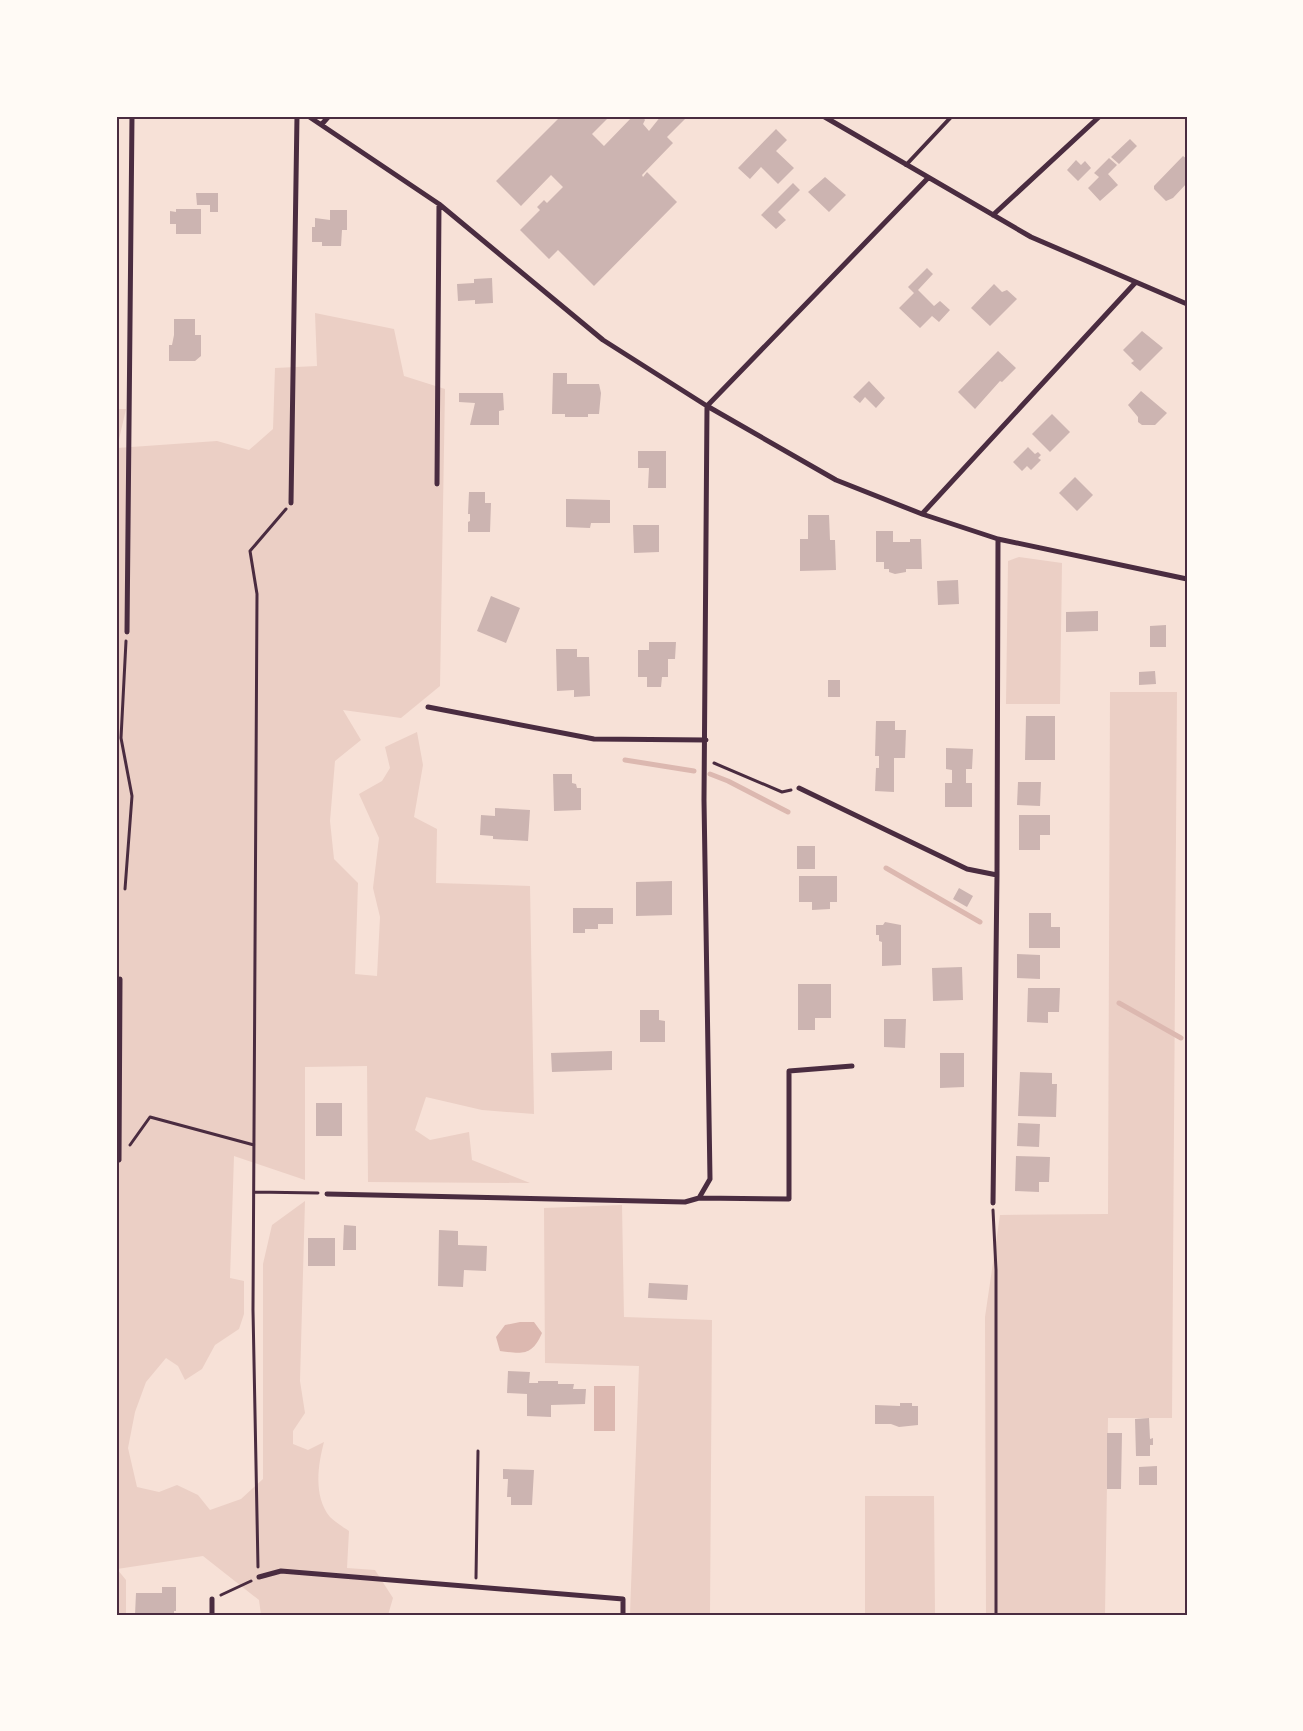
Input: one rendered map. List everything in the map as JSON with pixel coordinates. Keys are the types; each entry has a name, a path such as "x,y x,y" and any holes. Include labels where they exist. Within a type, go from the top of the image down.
{"street":[{"path":"127,632 132,116"},
{"path":"291,503 297,116"},
{"path":"308,116 439,204 603,340 708,406 836,480 922,514 998,539 1187,579"},
{"path":"322,124 330,116"},
{"path":"823,116 1031,237 1187,304"},
{"path":"993,215 1100,116"},
{"path":"699,1198 710,1179 704,800 706,760 708,406 928,178"},
{"path":"437,484 439,204"},
{"path":"922,514 1135,283"},
{"path":"993,1203 997,875 998,539"},
{"path":"428,707 594,739 706,740"},
{"path":"799,788 967,870 997,875"},
{"path":"118,1159 120,979"},
{"path":"327,1194 684,1202 699,1198 789,1199 788,1071 852,1066"},
{"path":"259,1577 281,1571 623,1600 623,1615"},
{"path":"212,1599 212,1615"}],"lane":[{"path":"906,165 952,116"}],"path":[{"path":"212,1599 259,1577 253,1320 257,594 250,551 291,503"},
{"path":"125,889 132,796 121,738 127,632"},
{"path":"706,760 782,792 799,788"},
{"path":"118,1159 150,1117 254,1144"},
{"path":"254,1192 327,1194"},
{"path":"993,1203 996,1270 996,1615"},
{"path":"476,1589 478,1451"}],"shaded area":[{"path":"315,313 394,329 404,376 445,389 440,686 401,718 343,710 361,740 335,761 330,821 334,859 358,883 355,974 377,976 380,917 373,888 379,838 359,794 382,781 390,768 385,747 417,732 423,765 414,817 437,829 436,883 530,886 534,1114 482,1110 426,1097 415,1130 430,1140 469,1132 472,1160 530,1183 368,1182 367,1066 305,1067 305,1180 234,1156 230,1278 244,1281 244,1314 239,1329 215,1345 202,1369 185,1380 178,1366 166,1358 146,1382 135,1412 128,1448 137,1487 159,1492 177,1485 198,1495 210,1510 241,1499 263,1479 263,1264 272,1225 305,1201 300,1381 305,1413 293,1431 293,1444 308,1450 324,1442 318,1480 321,1500 330,1517 349,1531 347,1568 375,1570 393,1598 388,1615 261,1615 259,1600 203,1556 117,1569 126,1580 126,1615 116,1615 116,409 126,409 117,448 217,441 249,450 273,429 275,368 317,366"},
{"path":"1019,557 1062,563 1060,704 1006,704 1008,561"},
{"path":"1110,692 1177,692 1172,1418 1108,1418 1105,1615 986,1615 985,1317 1000,1215 1108,1214"},
{"path":"622,1205 624,1317 712,1320 710,1615 630,1615 639,1366 545,1363 544,1208"},
{"path":"534,1322 542,1333 534,1346 530,1350 521,1353 500,1351 496,1337 505,1325"},
{"path":"594,1386 615,1386 615,1431 594,1431"},
{"path":"865,1496 934,1496 935,1615 865,1615"}],"building":[{"path":"561,116 610,116 592,134 604,146 633,116 642,116 645,120 643,124 649,131 661,116 688,116 667,137 673,143 642,175 643,177 647,172 677,202 594,286 558,250 549,259 520,230 540,210 537,207 544,200 547,203 563,187 551,175 521,206 496,181"},
{"path":"776,129 787,140 776,151 794,168 778,184 761,167 750,179 738,168"},
{"path":"1130,139 1137,146 1119,164 1111,157"},
{"path":"1183,156 1187,159 1187,183 1173,198 1166,201 1154,189 1154,186"},
{"path":"1109,158 1117,165 1108,174 1118,185 1100,201 1088,188 1099,177 1094,173"},
{"path":"1076,160 1081,165 1085,161 1091,168 1078,181 1067,170"},
{"path":"825,177 846,195 829,212 808,192"},
{"path":"793,183 800,190 778,212 786,220 776,229 761,215"},
{"path":"196,193 218,193 218,212 210,212 210,205 197,205"},
{"path":"176,209 201,209 201,234 176,234 176,224 170,224 170,211 176,212"},
{"path":"330,210 347,210 347,230 342,230 341,246 322,246 322,242 312,242 312,227 315,227 315,218 330,220"},
{"path":"927,268 933,274 918,290 934,306 940,301 950,310 939,322 932,316 920,328 899,308 914,293 908,287"},
{"path":"492,278 493,303 475,304 475,300 458,301 457,284 474,283 474,279"},
{"path":"994,284 1002,292 1007,290 1017,299 990,326 971,308"},
{"path":"174,319 195,319 195,335 201,335 201,356 195,361 169,361 169,345 172,345 174,335"},
{"path":"1142,331 1163,348 1140,371 1131,363 1134,361 1123,350"},
{"path":"998,351 1016,368 1002,382 1000,381 975,409 958,392"},
{"path":"553,373 567,373 567,384 599,384 601,393 599,414 588,414 588,417 565,417 565,414 552,414"},
{"path":"869,381 885,398 876,408 865,397 860,403 853,397"},
{"path":"1141,391 1167,413 1155,425 1142,425 1138,422 1138,417 1128,405"},
{"path":"459,393 503,393 504,410 499,411 499,425 470,425 475,403 459,402"},
{"path":"1052,414 1070,432 1050,452 1032,434"},
{"path":"1028,447 1035,454 1038,452 1041,455 1038,458 1041,460 1031,470 1027,466 1022,471 1013,462"},
{"path":"638,451 666,451 666,488 648,488 649,468 638,468"},
{"path":"1075,477 1093,495 1077,511 1059,493"},
{"path":"469,492 485,492 485,503 491,503 490,532 468,532 468,522 470,521 470,514 468,514"},
{"path":"566,499 610,500 610,523 591,523 590,528 566,527"},
{"path":"808,515 829,515 830,540 835,540 836,570 800,571 800,539 808,539"},
{"path":"633,525 659,525 659,552 634,553"},
{"path":"876,531 893,531 893,542 910,542 910,539 921,539 922,569 906,569 906,572 895,574 889,572 889,569 884,569 884,562 876,562"},
{"path":"958,580 959,604 938,605 937,581"},
{"path":"491,596 520,608 506,643 477,631"},
{"path":"1098,611 1098,631 1066,632 1066,612"},
{"path":"1166,625 1166,647 1150,647 1150,626"},
{"path":"649,642 676,642 675,659 668,659 668,677 662,677 661,687 647,687 647,677 638,677 638,650 649,650"},
{"path":"556,649 577,649 577,657 589,657 590,696 574,697 574,690 557,691"},
{"path":"1155,671 1156,684 1139,685 1139,672"},
{"path":"828,680 840,680 840,697 828,697"},
{"path":"1026,716 1055,716 1055,760 1025,760"},
{"path":"876,721 895,721 895,730 906,730 905,758 894,758 894,792 875,791 876,768 879,768 879,756 875,756"},
{"path":"946,748 973,749 972,769 966,769 966,783 972,783 972,807 945,807 945,783 952,783 952,770 946,769"},
{"path":"553,774 572,774 572,783 576,784 577,788 581,788 581,810 554,811"},
{"path":"1018,782 1041,782 1040,806 1017,805"},
{"path":"495,808 530,810 528,841 493,839 493,836 480,835 481,815 495,816"},
{"path":"1019,815 1050,815 1050,835 1040,835 1040,850 1019,850"},
{"path":"797,846 815,846 815,869 797,869"},
{"path":"799,876 837,876 837,902 830,902 830,909 812,910 812,902 799,902"},
{"path":"672,881 672,915 636,916 636,882"},
{"path":"959,888 973,896 967,907 953,899"},
{"path":"573,908 613,908 613,924 598,924 598,929 585,929 585,933 573,933"},
{"path":"1029,913 1051,913 1051,927 1060,927 1060,948 1029,948"},
{"path":"885,922 901,925 901,965 882,966 882,942 879,941 879,935 876,935 876,925 883,925"},
{"path":"1017,954 1040,955 1040,979 1017,978"},
{"path":"962,967 963,1000 933,1001 932,968"},
{"path":"798,984 831,984 831,1018 815,1018 815,1030 798,1030"},
{"path":"1028,988 1060,988 1059,1012 1048,1012 1048,1023 1027,1022"},
{"path":"640,1010 659,1010 659,1020 665,1021 665,1042 640,1042"},
{"path":"884,1019 906,1019 905,1048 884,1047"},
{"path":"612,1051 612,1070 552,1072 551,1053"},
{"path":"940,1053 964,1053 964,1087 940,1088"},
{"path":"1020,1072 1052,1073 1052,1084 1057,1084 1056,1117 1018,1116"},
{"path":"316,1103 342,1103 342,1136 316,1136"},
{"path":"1018,1123 1040,1124 1039,1147 1017,1146"},
{"path":"1016,1156 1050,1157 1049,1182 1039,1182 1039,1192 1015,1191"},
{"path":"344,1225 356,1226 356,1250 343,1250"},
{"path":"439,1230 458,1231 458,1245 487,1246 486,1271 464,1270 463,1287 438,1286"},
{"path":"308,1238 335,1238 335,1266 308,1266"},
{"path":"649,1283 688,1285 687,1300 648,1298"},
{"path":"508,1371 530,1372 529,1383 558,1381 558,1384 574,1384 573,1389 586,1389 585,1404 551,1405 551,1417 527,1416 527,1394 507,1393"},
{"path":"900,1403 912,1403 912,1406 918,1406 918,1425 899,1427 891,1424 875,1424 875,1405 900,1406"},
{"path":"1149,1418 1150,1439 1153,1438 1153,1445 1150,1445 1150,1456 1136,1456 1135,1419"},
{"path":"1107,1433 1122,1433 1121,1489 1107,1489"},
{"path":"1157,1466 1157,1485 1139,1485 1139,1467"},
{"path":"503,1469 534,1470 532,1505 511,1505 511,1497 507,1497 508,1479 503,1479"},
{"path":"162,1587 176,1587 176,1611 174,1611 174,1615 135,1615 136,1593 162,1593"}],"waterway":[{"path":"625,760 694,771"},
{"path":"710,774 728,781 788,812"},
{"path":"886,868 980,922"},
{"path":"1119,1003 1181,1038"}]}
